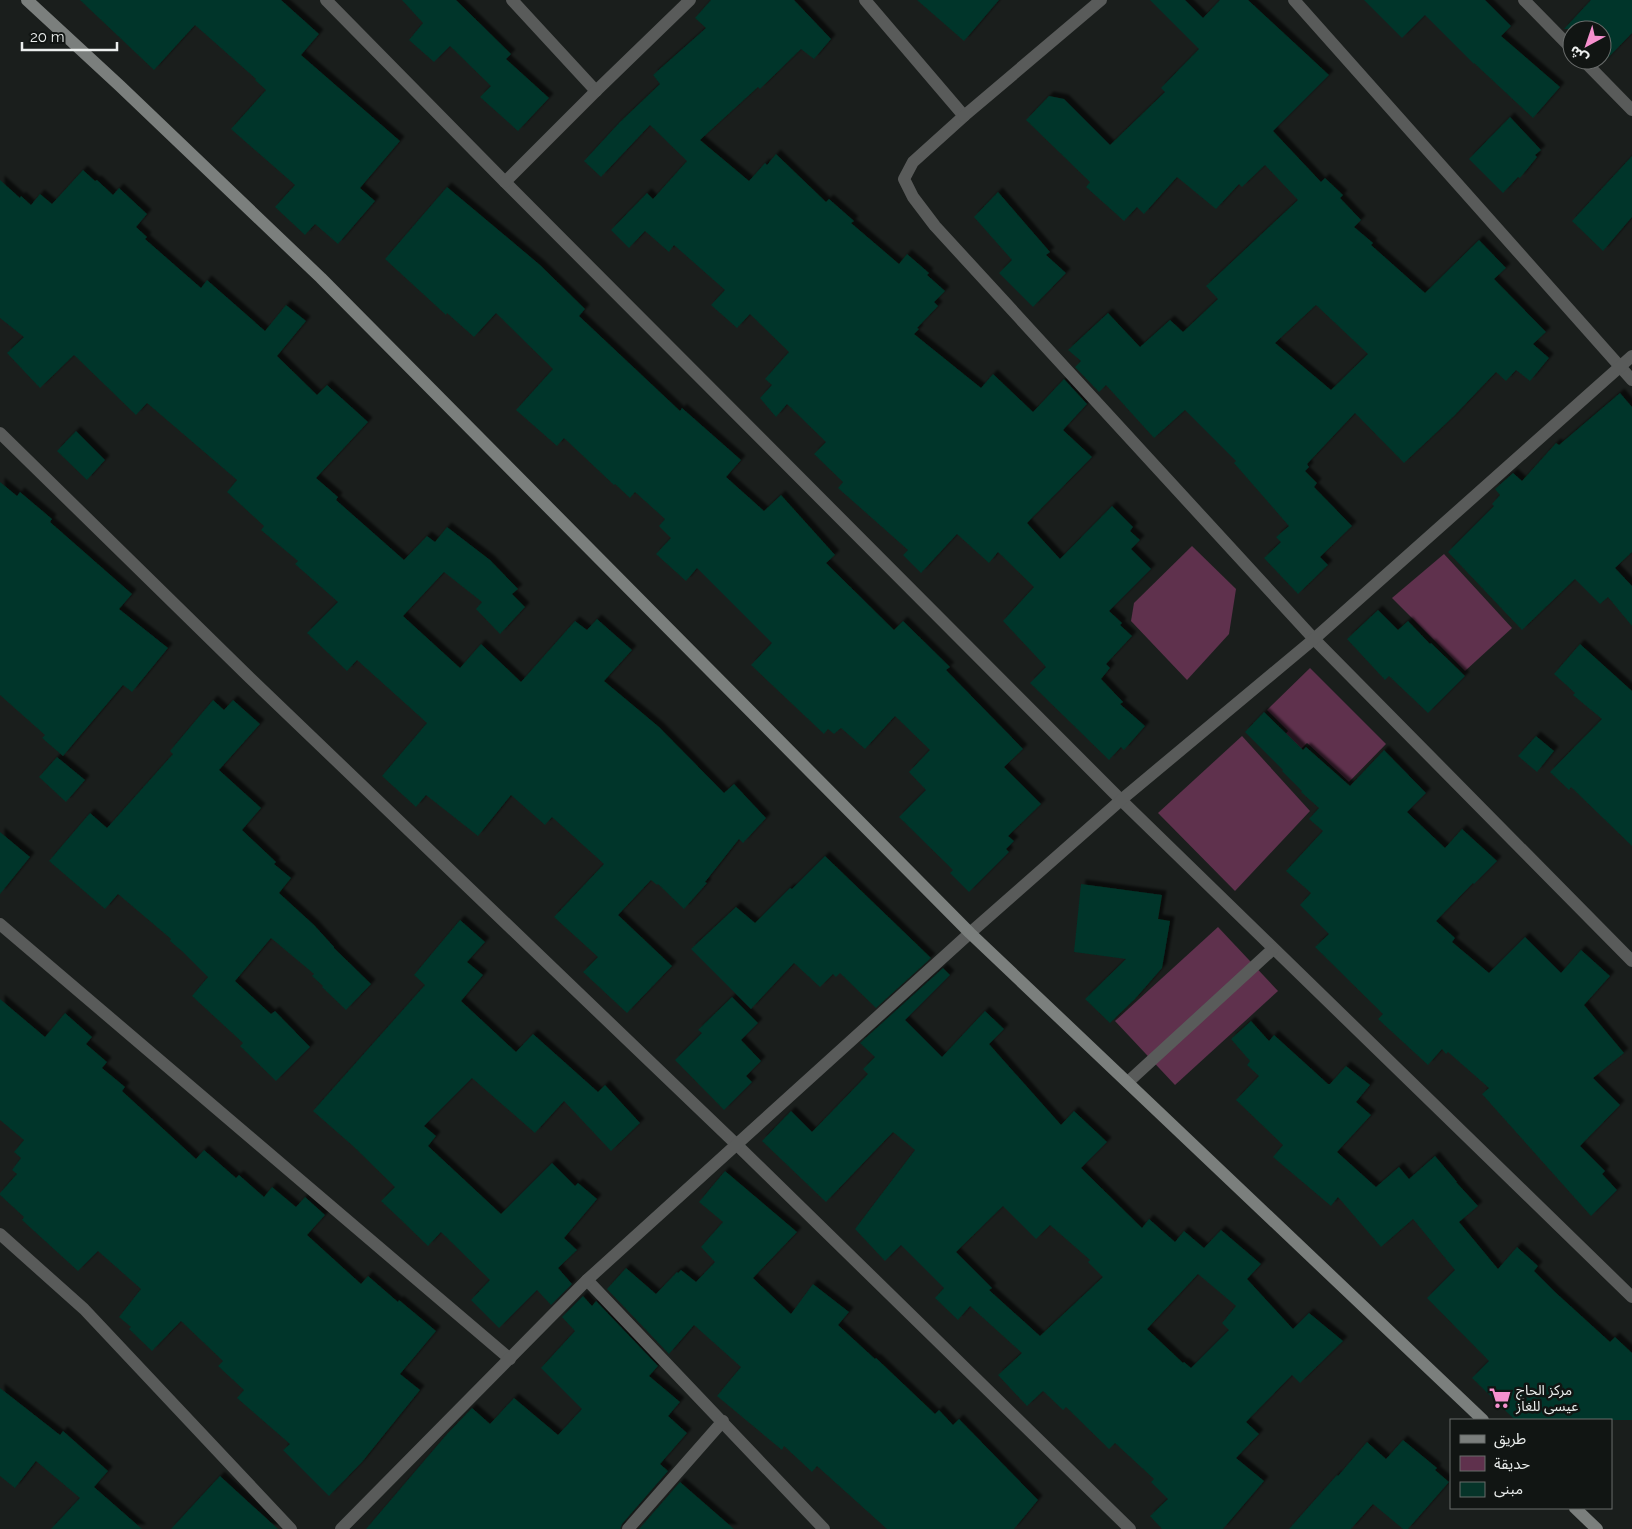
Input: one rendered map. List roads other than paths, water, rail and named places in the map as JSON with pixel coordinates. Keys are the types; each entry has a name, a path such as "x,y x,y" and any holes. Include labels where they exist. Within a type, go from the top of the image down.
{"street":[{"path":"26,0 120,86 321,278 970,933 1482,1419"},
{"path":"326,0 1121,800 1632,1298"},
{"path":"512,0 596,91"},
{"path":"506,182 690,0"},
{"path":"865,0 964,116"},
{"path":"1101,0 964,116 913,162 904,179 913,197 942,233 1314,639 1632,961"},
{"path":"1294,0 1632,380"},
{"path":"1524,0 1562,39"},
{"path":"1592,70 1632,110"},
{"path":"341,1529 587,1280 970,933 1121,800 1314,639 1632,356"},
{"path":"0,432 250,678 737,1145 1130,1529"},
{"path":"0,924 510,1359"},
{"path":"1128,1082 1273,949"},
{"path":"0,1234 84,1310 291,1529"},
{"path":"587,1280 824,1529"},
{"path":"628,1529 723,1421"},
{"path":"1576,1509 1597,1529"}],"place":[{"name":"مركز الحاج عيسى للغاز","path":"1500,1398"}]}
